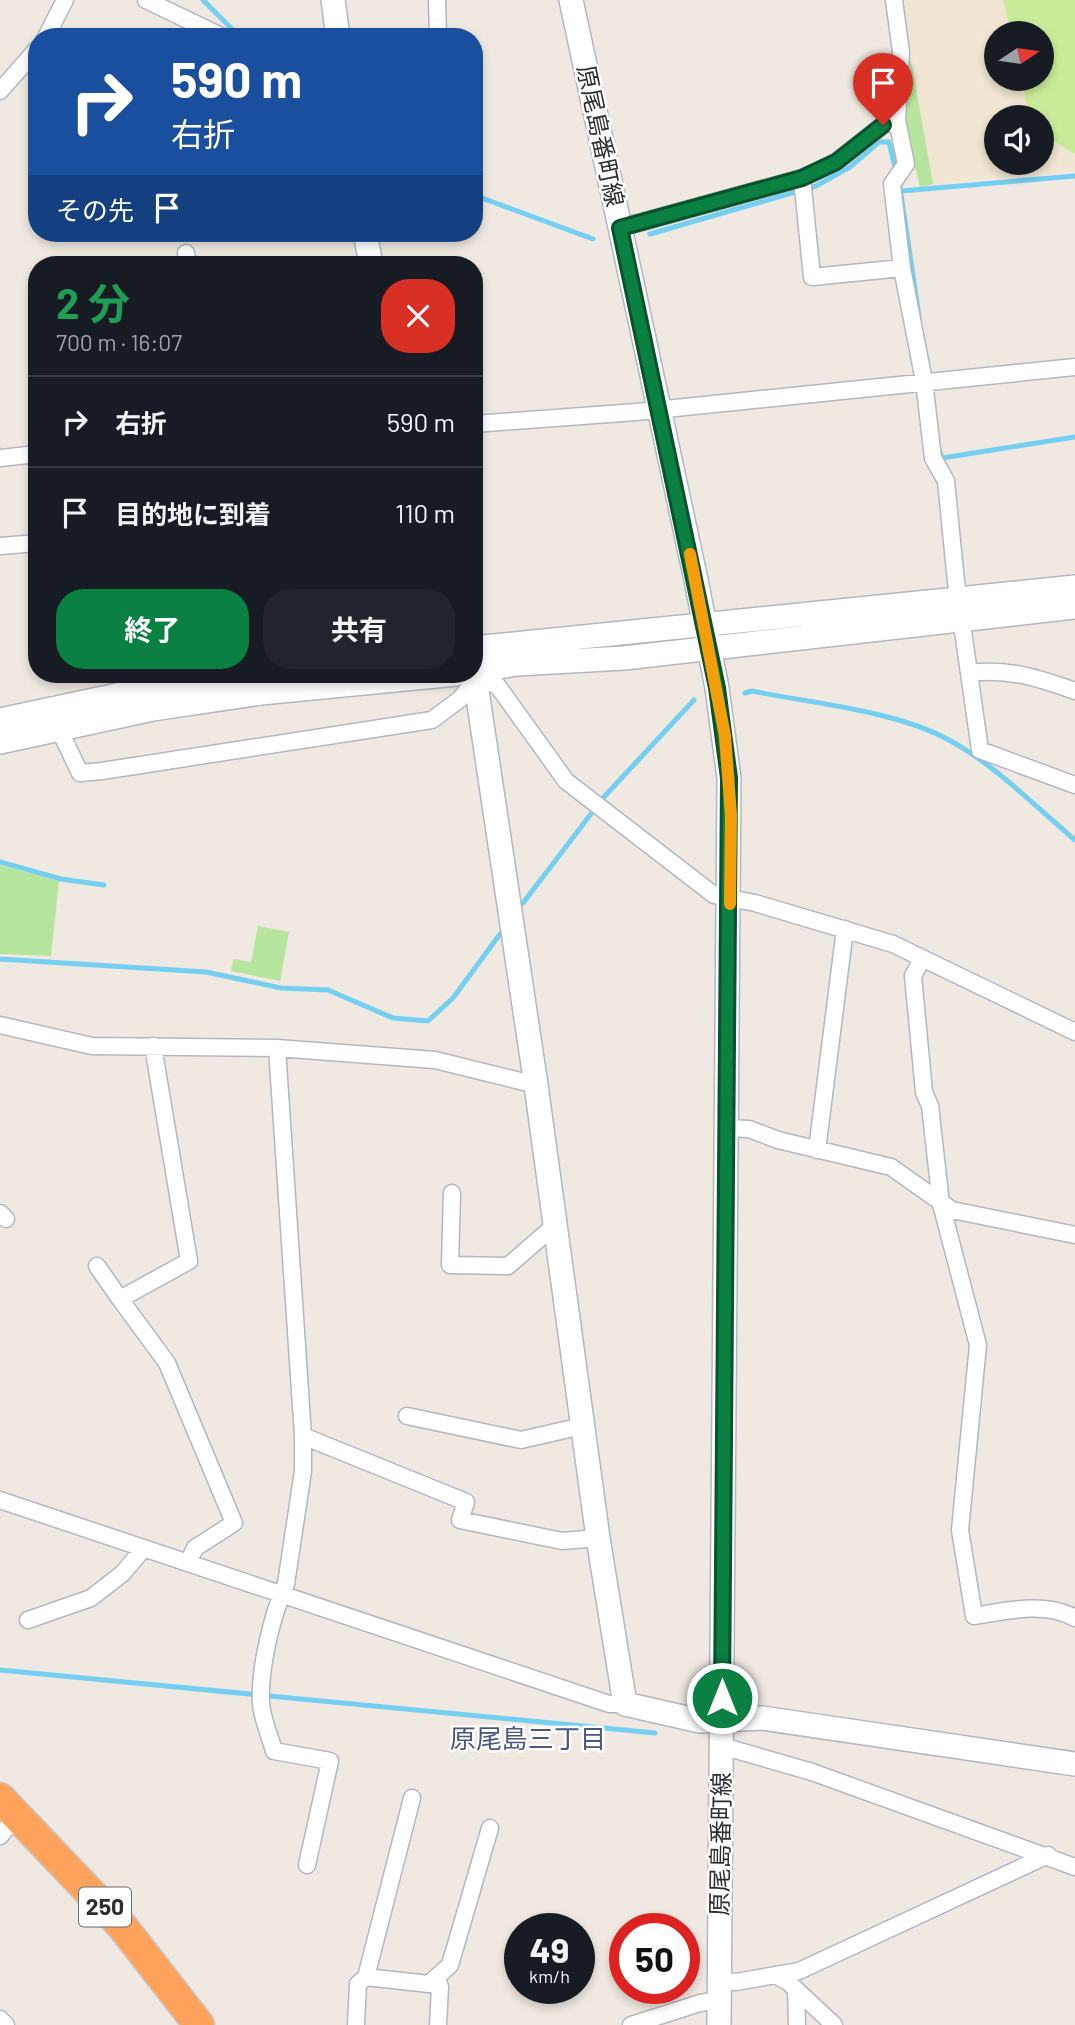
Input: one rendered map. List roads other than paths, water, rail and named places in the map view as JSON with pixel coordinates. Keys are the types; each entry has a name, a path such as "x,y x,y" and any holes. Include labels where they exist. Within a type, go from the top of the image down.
{"highway":[{"name":"250","path":"5,1819 110,1938 179,2025"},
{"name":"250","path":"5,1819 122,1926 200,2025"}],"street":[{"path":"51,28 65,0"},
{"path":"146,0 204,28"},
{"path":"333,0 337,28"},
{"path":"437,0 438,28"},
{"name":"原尾島番町線","path":"571,0 704,623 719,700 729,778 719,2025"},
{"path":"894,0 901,52 897,120 906,164 892,184 902,268 924,381 933,458 946,481 980,750 1075,785"},
{"path":"0,91 28,59"},
{"path":"620,228 803,186 883,125 897,120"},
{"path":"803,186 812,277 902,268"},
{"path":"483,423 1075,367"},
{"path":"0,457 28,455"},
{"path":"0,546 28,544"},
{"path":"483,672 517,664 624,658 708,647 960,608 1075,587"},
{"path":"483,647 704,623 960,608 1075,607"},
{"path":"969,673 1028,673 1075,691"},
{"path":"483,680 497,685 566,781 705,890 893,944 1075,1032"},
{"path":"0,720 186,683"},
{"path":"0,742 153,709 261,693 377,683"},
{"path":"59,729 80,773 102,771 432,719 460,699 466,683"},
{"path":"470,683 536,1085 598,1538 625,1704"},
{"path":"817,1150 845,929"},
{"path":"922,959 913,975 925,1092 930,1106 942,1204 978,1345 960,1530 974,1616 1034,1608 1052,1610 1075,1618"},
{"path":"0,1025 92,1046 277,1048 435,1060 536,1085"},
{"path":"120,1299 189,1261 153,1046"},
{"path":"277,1048 303,1436 303,1471 286,1584 266,1657 262,1696 274,1751 330,1761 307,1865"},
{"path":"726,1128 749,1129 817,1150 891,1167 951,1210 1075,1235"},
{"path":"452,1193 450,1265 508,1266 554,1226"},
{"path":"97,1266 167,1363 234,1523 195,1548 188,1563"},
{"path":"407,1416 521,1440 582,1426"},
{"path":"303,1436 466,1502 460,1520 562,1541 598,1538"},
{"path":"0,1500 609,1704 625,1704 700,1721 762,1718 1075,1764"},
{"path":"28,1620 91,1598 122,1573 144,1548"},
{"path":"722,1746 812,1772 1048,1855 1075,1867"},
{"path":"356,2025 358,1984 366,1978 412,1798"},
{"path":"366,1978 429,1984 450,1965 490,1828"},
{"path":"631,2025 700,2003 736,1982 799,1971 1048,1855"},
{"path":"775,1975 796,1990 834,2025"},
{"path":"437,1978 440,1987 438,2025"},
{"path":"796,1990 797,2025"},
{"path":"0,2018 6,2025"}],"waterway":[{"path":"203,0 231,28"},
{"path":"650,234 816,186 850,167 879,142 889,142 896,171"},
{"path":"901,191 1075,176"},
{"path":"899,181 919,316"},
{"path":"483,198 593,239"},
{"path":"939,449 942,458 1075,437"},
{"path":"745,693 752,691 853,709 928,730 982,761 1075,840"},
{"path":"603,798 694,700"},
{"path":"523,903 594,810"},
{"path":"0,862 61,879 104,885"},
{"path":"0,959 206,972 281,988 328,990 393,1018 428,1021 453,998 500,934"},
{"path":"0,1670 655,1733"}],"district":[{"name":"原尾島三丁目","path":"528,1739"}]}
